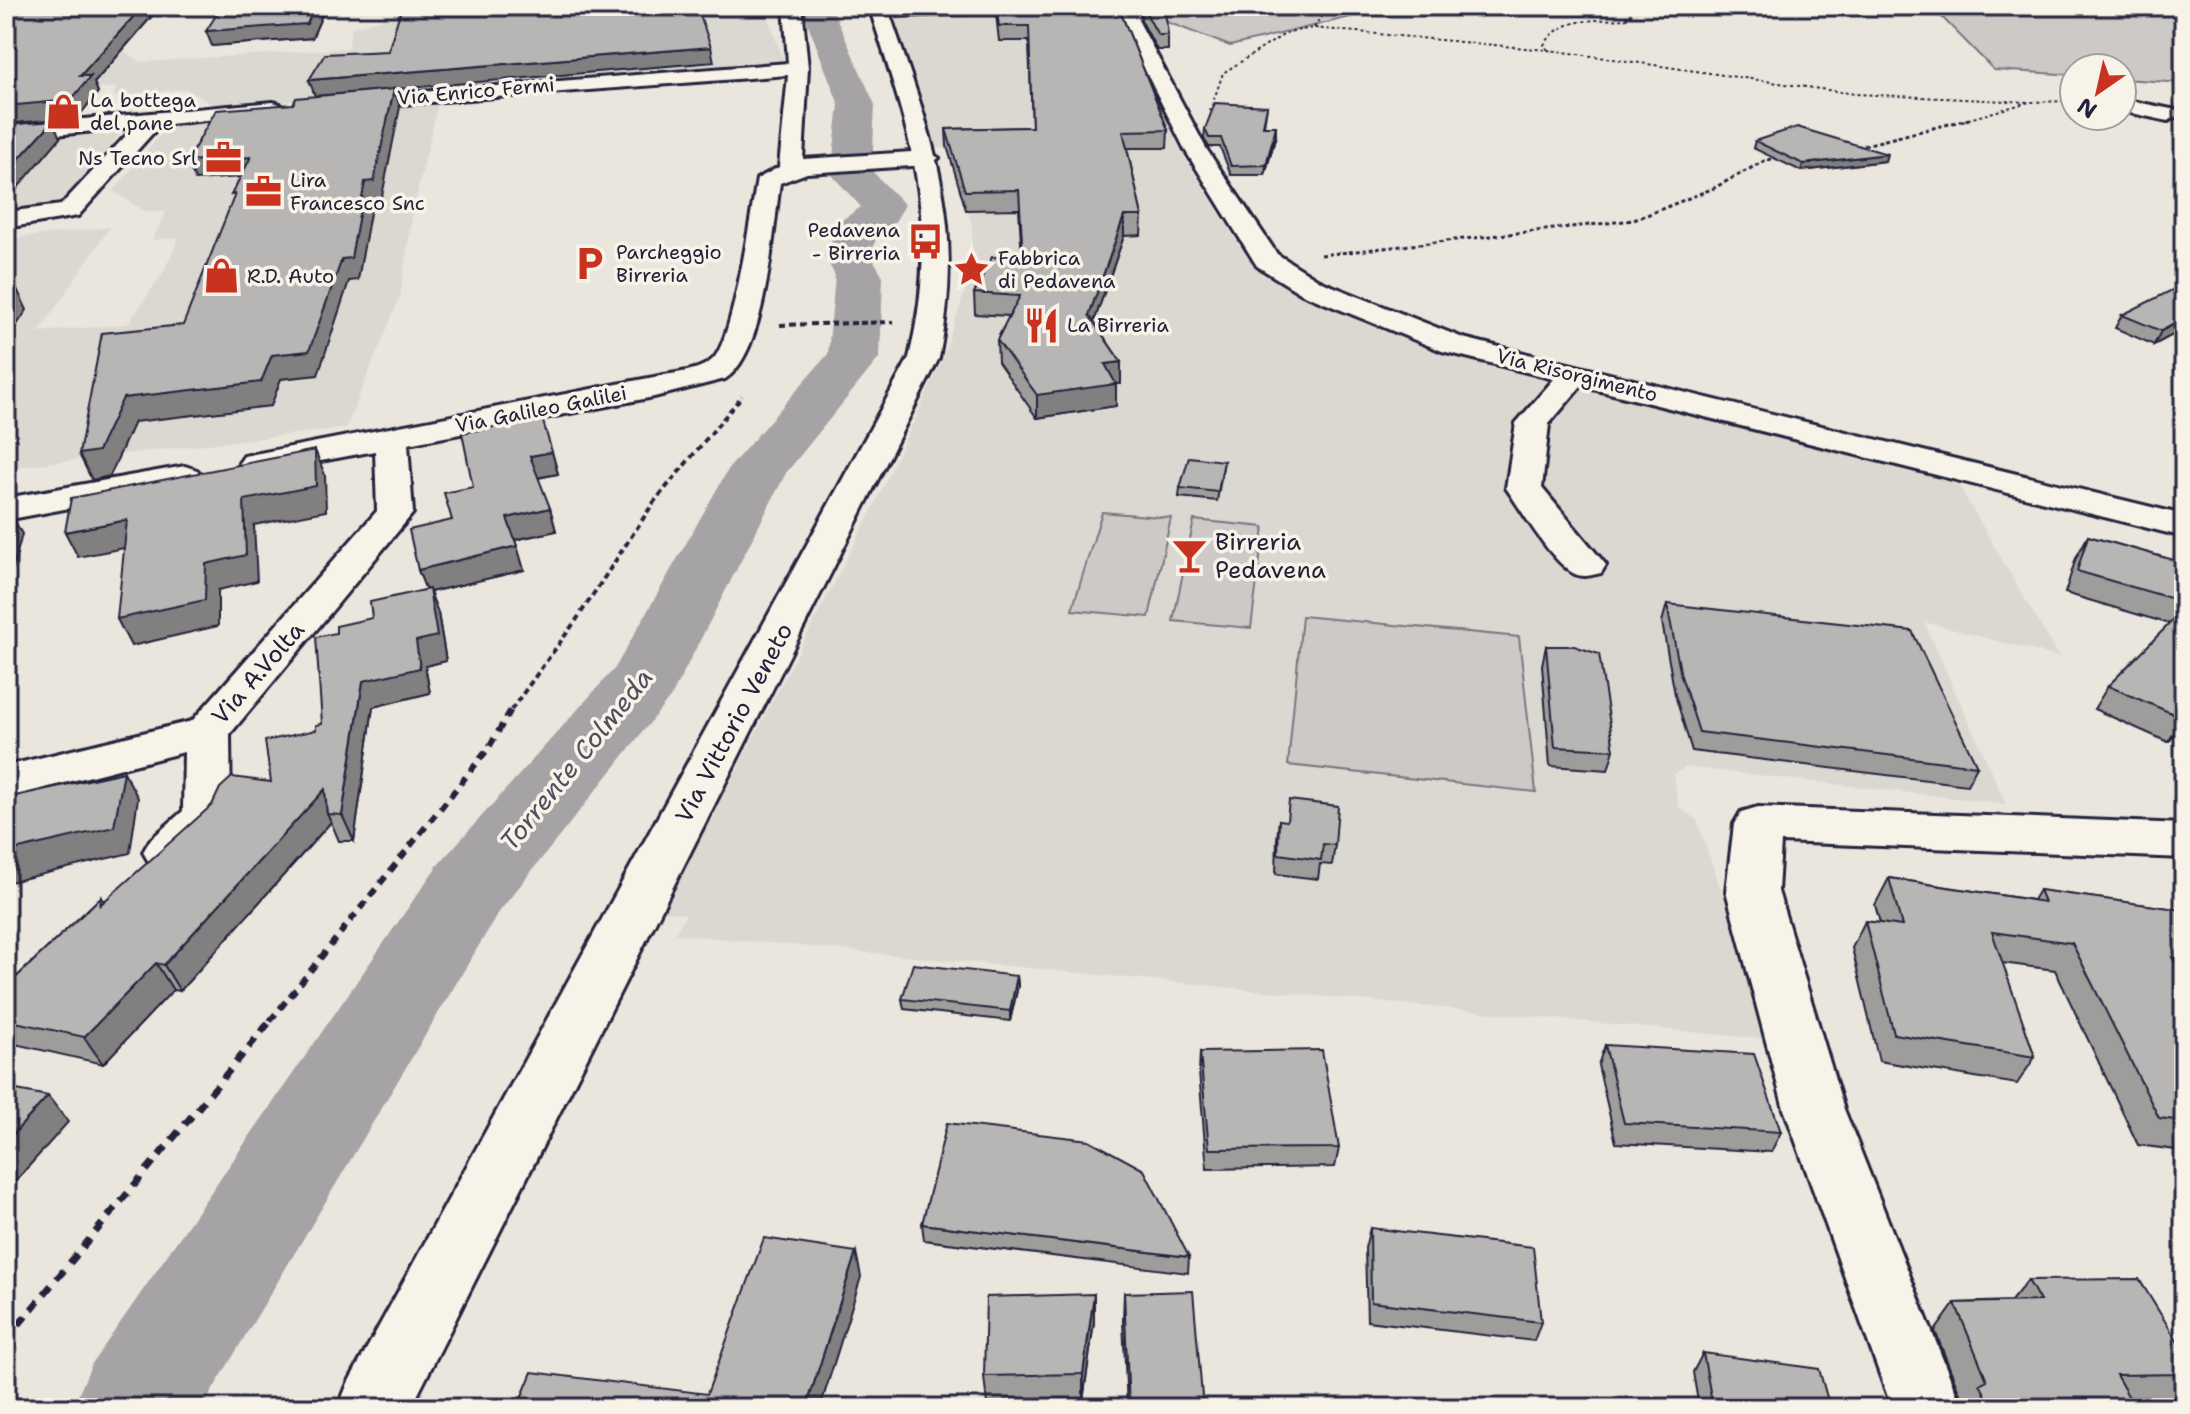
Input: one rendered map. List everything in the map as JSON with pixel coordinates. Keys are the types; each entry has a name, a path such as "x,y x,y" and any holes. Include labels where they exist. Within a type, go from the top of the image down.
{"street":[{"path":"793,6 802,167"},
{"name":"Via Vittorio Veneto","path":"373,1408 917,372 933,321 938,240 927,158 878,6"},
{"name":"Via Risorgimento","path":"1135,6 1129,20 1196,150 1267,260 1312,288 1440,340 2184,526"},
{"path":"2175,6 2184,12"},
{"name":"Via Enrico Fermi","path":"6,133 305,105 798,68"},
{"path":"2138,108 2179,115"},
{"path":"6,220 69,211 155,118"},
{"path":"724,366 735,350 743,325 764,187 773,176 802,167 927,158"},
{"name":"Via Galileo Galilei","path":"6,509 391,439 654,387 724,366"},
{"path":"1575,374 1533,423 1524,488 1558,535 1587,565"},
{"name":"Via A.Volta","path":"6,782 207,732 395,513 391,439"},
{"path":"136,879 207,817 207,732"},
{"path":"1927,1408 1810,1095 1752,891 1758,824 2184,841"}],"path":[{"path":"1314,28 1327,6"},
{"path":"1549,51 1544,45 1551,31 1568,22 1625,19 1631,15 1628,6"},
{"path":"1196,150 1223,73 1288,32 1314,28 1549,51 1855,94 2058,101"},
{"path":"1854,147 1883,143 2029,102"},
{"path":"1267,260 1634,220 1714,188 1766,160 1780,158"},
{"path":"743,325 933,321"},
{"path":"6,1340 247,1050 488,749 512,708 577,619 654,502 749,388 724,366"}],"shaded area":[{"path":"535,6 764,7 784,61 218,107 186,89 113,96 116,88 39,91 16,129 6,130 6,41 93,33 142,62 251,55 348,48 352,27 391,17"},
{"name":"Birreria Pedavena","path":"886,6 1132,6 1136,52 1181,151 1252,265 1261,271 1327,307 1386,332 1481,363 1955,479 2059,657 1924,622 2006,804 1685,767 1674,774 1678,806 1697,820 1773,1040 675,934 686,914 663,911 873,508 941,363 972,270 972,224 946,148 934,148"},
{"path":"1146,6 1373,6 1375,11 1230,46 1151,16"},
{"path":"1931,6 2163,6 2184,24 2184,83 2138,80 2138,52 2058,52 2058,74 1994,70"},
{"path":"439,100 412,216 400,297 346,428 6,468 6,239 110,227 39,332 128,324 164,271 179,238 152,240 166,212 146,212 113,191 166,128 183,121"},
{"path":"107,129 120,134 70,196 40,207 6,210 6,138"},
{"path":"1102,512 1171,518 1149,617 1072,610"},
{"path":"1194,520 1264,527 1251,628 1173,621"},
{"path":"1302,616 1519,637 1536,792 1288,765"}],"building":[{"path":"6,6 143,6 80,76 91,76 71,100 6,106"},
{"path":"222,6 315,6 307,24 206,31"},
{"path":"402,6 697,7 711,47 309,80 325,54 388,51"},
{"path":"996,6 1118,6 1168,130 1123,131 1142,216 1124,216 1089,315 1121,362 1105,364 1116,384 1037,395 997,340 1020,296 974,293 992,257 1023,258 1019,190 965,191 946,129 1032,127 1029,26 999,26"},
{"path":"1142,6 1162,6 1168,35 1158,35"},
{"path":"394,89 374,181 365,182 351,258 342,259 309,351 272,355 261,382 123,398 98,451 79,454 102,333 183,325 235,194 231,195 251,157 187,161 216,110 293,104 296,98"},
{"path":"1215,103 1267,106 1263,126 1276,126 1266,165 1231,166 1221,138 1209,138 1205,129"},
{"path":"53,121 6,173 6,125"},
{"path":"1797,127 1887,154 1803,164 1755,141"},
{"path":"2184,284 2184,319 2161,331 2122,315"},
{"path":"16,287 6,302 6,288"},
{"path":"542,418 552,452 530,456 550,508 507,518 517,546 418,570 409,530 452,520 444,493 473,487 462,433"},
{"path":"315,450 316,486 244,500 246,555 206,564 205,600 117,619 127,520 65,532 71,498"},
{"path":"1189,457 1224,461 1218,492 1180,488"},
{"path":"12,516 6,538 6,517"},
{"path":"2088,536 2184,563 2184,602 2077,571"},
{"path":"429,589 437,636 416,641 420,668 363,681 342,815 327,814 325,789 164,965 156,963 84,1037 6,1020 6,987 101,897 100,905 212,805 220,788 232,777 271,782 265,741 316,730 316,725 322,724 316,637 336,633 336,626 372,618 370,602"},
{"path":"1667,604 1912,631 1977,766 1699,732 1681,676"},
{"path":"2184,609 2184,717 2183,718 2108,686"},
{"path":"1546,646 1574,646 1599,654 1614,750 1555,747"},
{"path":"124,772 114,827 6,852 6,798"},
{"path":"1289,800 1338,806 1335,845 1323,844 1321,860 1278,854 1279,820 1287,821"},
{"path":"1889,878 2044,902 2039,890 2184,910 2184,959 2172,957 2184,979 2184,1121 2159,1118 2072,943 1992,932 2035,1057 1894,1034 1865,921 1902,926"},
{"path":"913,964 1017,976 1010,1011 902,999"},
{"path":"1605,1045 1754,1054 1781,1132 1624,1123"},
{"path":"1322,1050 1339,1148 1209,1149 1200,1052"},
{"path":"6,1088 48,1096 6,1142"},
{"path":"947,1123 1089,1140 1144,1170 1189,1257 922,1224"},
{"path":"1370,1228 1533,1247 1541,1322 1371,1302"},
{"path":"764,1238 856,1252 806,1408 517,1408 532,1372 707,1394"},
{"path":"2139,1279 2184,1352 2184,1374 2116,1375 2135,1408 1992,1408 1980,1384 1987,1380 1955,1303 2040,1301 2028,1280"},
{"path":"1193,1291 1203,1408 1129,1408 1124,1293"},
{"path":"1094,1294 1083,1374 984,1376 986,1297"},
{"path":"1703,1353 1819,1369 1830,1408 1713,1408"}],"waterway":[{"name":"Torrente Colmeda","path":"134,1408 282,1173 389,1016 468,889 646,679 759,468 854,357 859,276 848,256 855,231 874,221 884,205 851,174 857,105 816,6"}],"place":[{"name":"La bottega del pane","path":"64,111"},
{"name":"Ns Tecno Srl","path":"223,158"},
{"name":"Lira Francesco Snc","path":"264,191"},
{"name":"Pedavena - Birreria","path":"926,241"},
{"name":"Parcheggio Birreria","path":"590,263"},
{"name":"Fabbrica di Pedavena","path":"972,270"},
{"name":"R.D. Auto","path":"221,276"},
{"name":"La Birreria","path":"1041,325"},
{"name":"Birreria Pedavena","path":"1189,556"}]}
